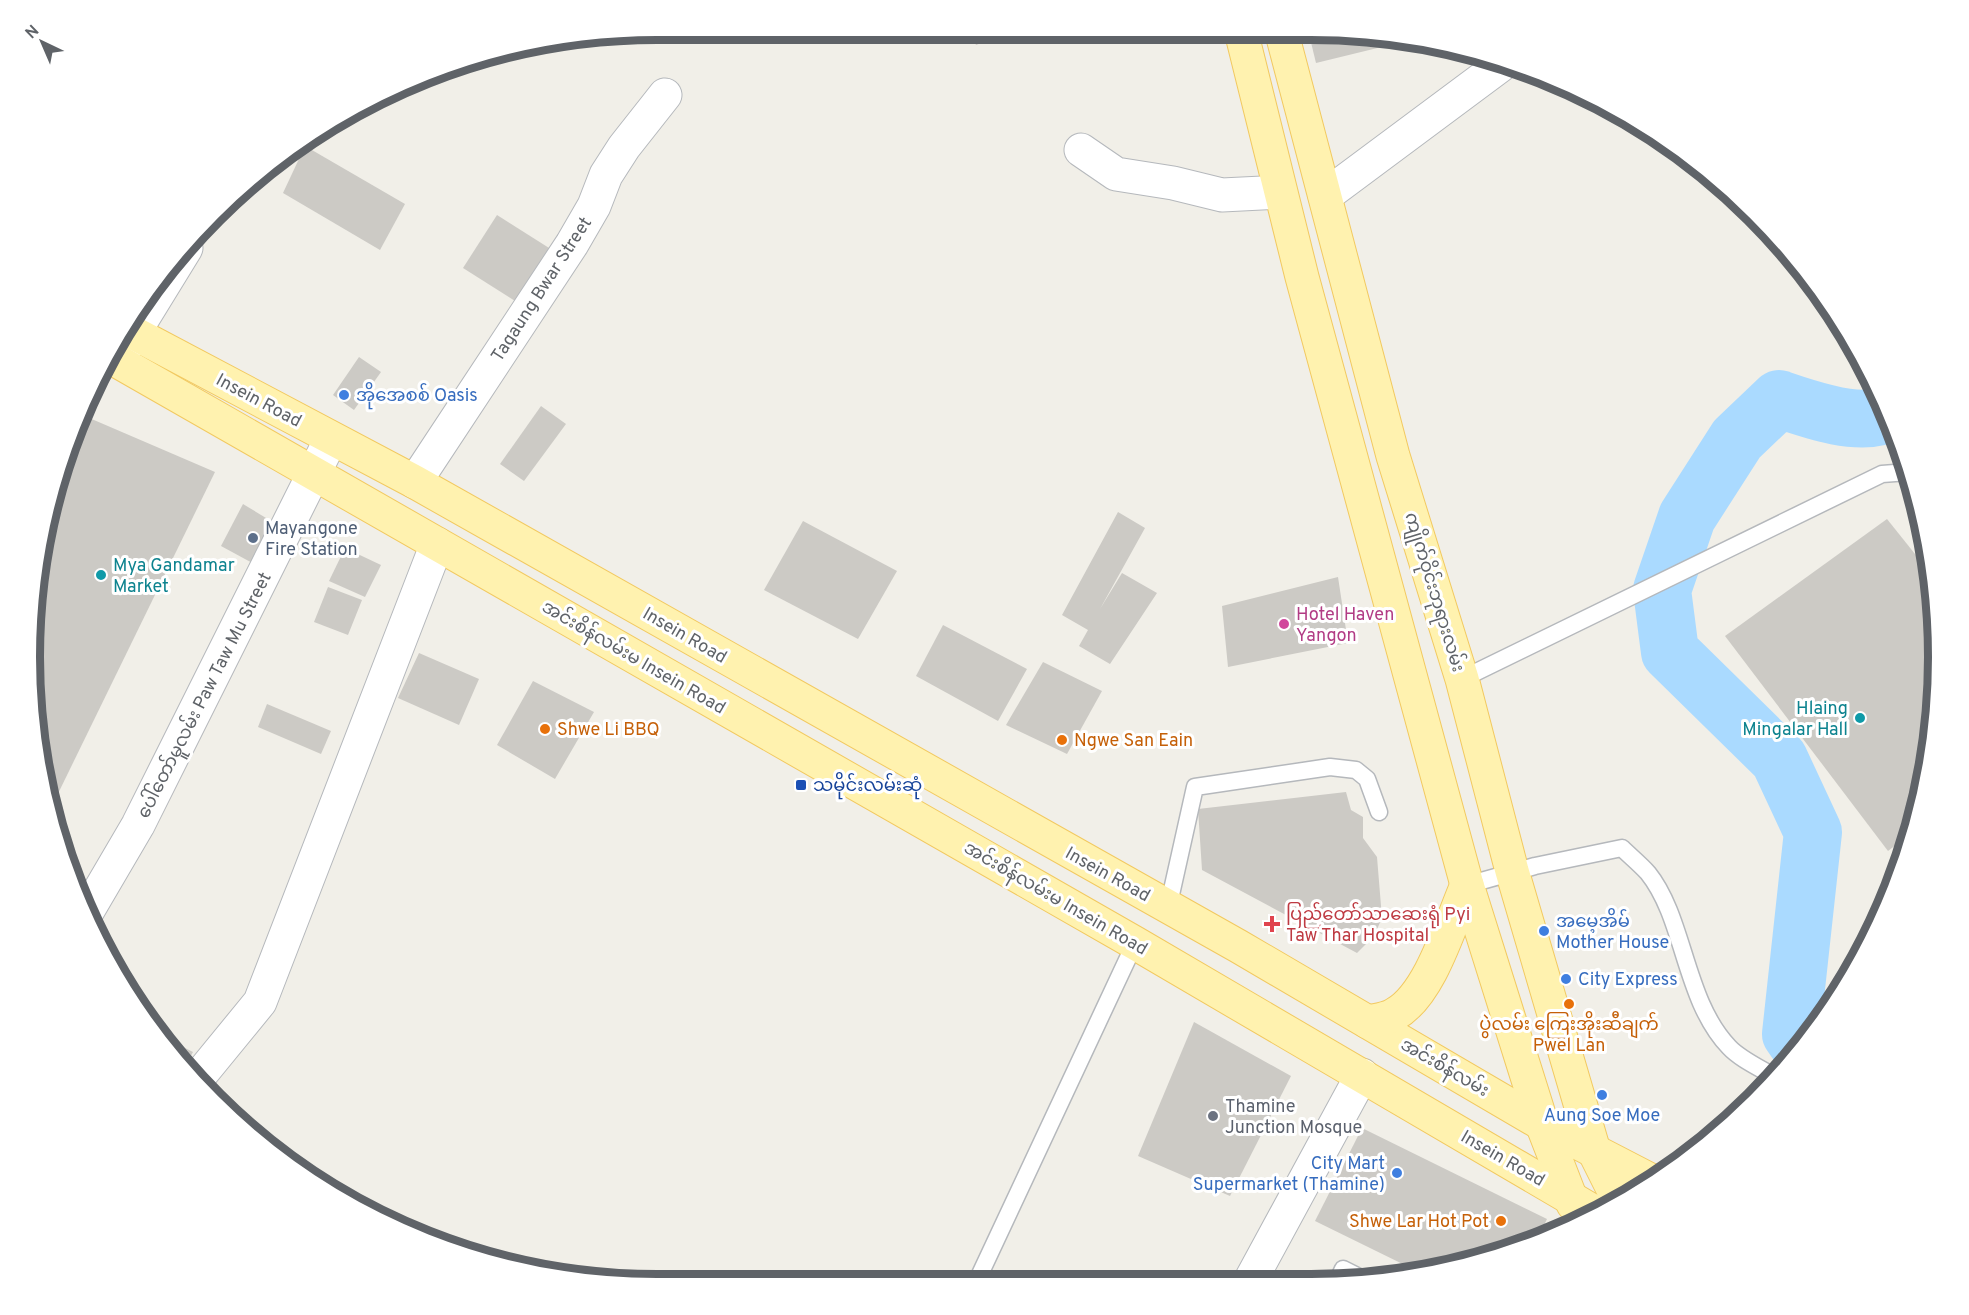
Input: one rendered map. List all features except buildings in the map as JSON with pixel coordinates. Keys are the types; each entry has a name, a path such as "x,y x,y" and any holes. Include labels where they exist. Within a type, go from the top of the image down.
{"main road":[{"path":"1243,40 1280,192 1467,885 1542,1124 1582,1211"},
{"name":"ကျိုက်ဝိုင်းဘုရားလမ်း","path":"1284,40 1393,456 1462,679 1512,872 1594,1151 1616,1194"},
{"name":"Insein Road","path":"133,333 415,482 1238,946"},
{"name":"အင်းစိန်လမ်းမ Insein Road","path":"116,361 1145,950"},
{"path":"1368,1023 1395,1015 1412,1000 1430,975 1467,885"},
{"name":"အင်းစိန်လမ်း","path":"1238,946 1542,1124 1644,1177"},
{"name":"Insein Road","path":"1145,950 1362,1075 1582,1211"}],"street":[{"path":"1325,196 1496,69"},
{"name":"Tagaung Bwar Street","path":"415,482 572,244 594,206 606,175 624,147 665,95"},
{"path":"1081,150 1116,174 1173,183 1222,195 1280,192"},
{"name":"ပေါ်တော်မူလမ်း Paw Taw Mu Street","path":"92,904 138,825 316,475 332,439"},
{"path":"202,1073 260,1002 437,544"},
{"path":"1254,1274 1362,1075"}],"lane":[{"path":"1462,679 1882,474 1900,473"},
{"path":"1168,908 1196,787 1330,767 1356,770 1367,779 1379,812"},
{"path":"1467,885 1512,872 1622,848 1649,874 1668,910 1686,968 1713,1026 1730,1048 1767,1073"},
{"path":"981,1274 1145,950"}],"waterway":[{"path":"1795,1040 1791,1034 1813,832 1779,759 1670,652 1662,590 1687,517 1737,439 1779,399 1819,412 1850,418 1864,419 1880,416"}],"place":[{"name":"အိုအေစစ် Oasis","path":"344,395"},
{"name":"Mayangone Fire Station","path":"253,538"},
{"name":"Mya Gandamar Market","path":"101,575"},
{"name":"Hotel Haven Yangon","path":"1284,624"},
{"name":"Hlaing Mingalar Hall","path":"1860,718"},
{"name":"Shwe Li BBQ","path":"545,729"},
{"name":"Ngwe San Eain","path":"1062,740"},
{"name":"သမိုင်းလမ်းဆုံ","path":"801,785"},
{"name":"ပြည်တော်သာဆေးရုံ Pyi Taw Thar Hospital","path":"1272,924"},
{"name":"အမေ့အိမ် Mother House","path":"1544,931"},
{"name":"City Express","path":"1566,979"},
{"name":"ပွဲလမ်း ကြေးအိုးဆီချက် Pwel Lan","path":"1569,1004"},
{"name":"Aung Soe Moe","path":"1602,1095"},
{"name":"Thamine Junction Mosque","path":"1213,1116"},
{"name":"City Mart Supermarket (Thamine)","path":"1397,1173"},
{"name":"Shwe Lar Hot Pot","path":"1501,1221"}]}
